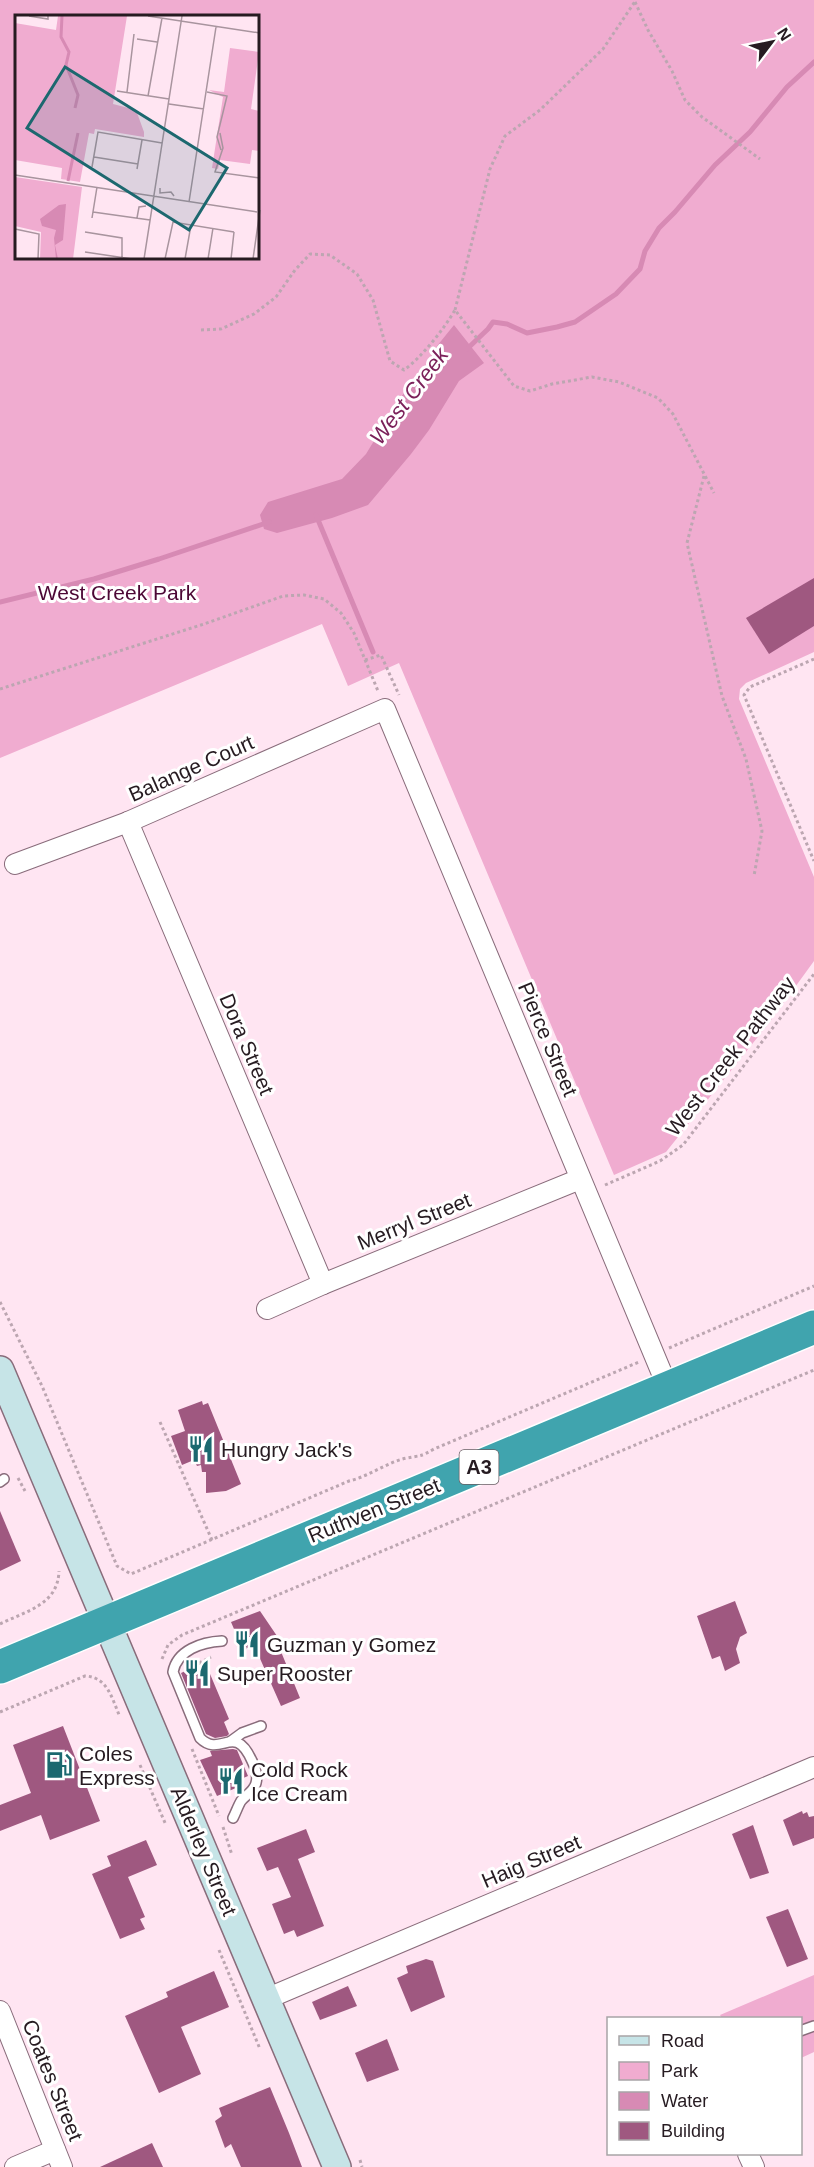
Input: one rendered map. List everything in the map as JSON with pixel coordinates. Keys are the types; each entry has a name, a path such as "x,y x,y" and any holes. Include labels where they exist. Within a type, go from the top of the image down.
{"highway":[{"name":"Ruthven Street","path":"0,1667 814,1327"}],"street":[{"name":"Balange Court","path":"15,864 128,822 385,709"},
{"name":"Pierce Street","path":"385,709 669,1388"},
{"name":"Dora Street","path":"128,822 323,1284"},
{"name":"Merryl Street","path":"267,1309 580,1179"},
{"name":"Alderley Street","path":"0,1370 337,2167"},
{"name":"Haig Street","path":"266,1999 814,1767"},
{"name":"Coates Street","path":"0,2011 58,2158"},
{"path":"15,2167 58,2158"}],"lane":[{"path":"222,1641 207,1642 185,1653 174,1664 173,1672 200,1738 206,1744 213,1745 231,1741 242,1733 261,1726"},
{"path":"231,1741 240,1743 246,1748 255,1767 256,1776 256,1784 242,1800 234,1818"}],"path":[{"path":"636,1 648,30 672,70 685,100 702,117 760,159"},
{"path":"201,330 221,329 254,314 276,297 295,270 310,254 330,255 357,274 373,300 390,361 404,370 415,363 455,310 490,169 505,136 540,110 603,49 636,1"},
{"path":"455,310 514,386 531,391 552,384 592,377 619,382 658,398 673,414 714,493"},
{"path":"704,474 687,543 722,696 746,759 762,831 754,876"},
{"path":"0,689 204,624 283,596 304,595 324,599 341,613 354,633 385,709"},
{"path":"365,660 381,655"},
{"path":"814,659 750,687 744,694 814,861"},
{"name":"West Creek Pathway","path":"604,1185 660,1161 683,1145 814,974"},
{"path":"674,1346 814,1286"},
{"path":"0,1302 42,1386 117,1566 130,1574 408,1458 420,1458 434,1449 654,1355"},
{"path":"161,1648 165,1650 182,1635 256,1603 814,1370"},
{"path":"160,1422 212,1540"},
{"path":"15,1471 29,1500"},
{"path":"0,1624 45,1602 55,1592 60,1573 55,1562"},
{"path":"0,1712 85,1676 93,1677"}],"green space":[{"name":"West Creek Park","path":"0,0 814,0 814,652 746,683 740,689 739,699 814,877 814,961 769,1023 666,1152 614,1175 399,663 348,686 322,624 0,758"},
{"path":"814,1975 814,2052 802,2058 802,2017 721,2017 720,2015"}],"water":[{"path":"454,325 484,363 459,381 429,430 368,505 332,518 277,533 264,529 260,515 268,502 342,479 366,454 400,398 422,373 437,346"}],"building":[{"path":"814,578 814,626 769,654 746,618"},
{"name":"Hungry Jack's","path":"202,1401 203,1405 208,1403 241,1484 226,1491 206,1493 206,1472 202,1472 201,1465 197,1466 194,1460 182,1465 171,1436 185,1431 178,1410"},
{"path":"0,1511 21,1561 0,1571"},
{"path":"735,1601 747,1633 740,1637 736,1649 740,1663 725,1671 720,1656 712,1659 697,1616"},
{"path":"260,1611 277,1636 275,1637 300,1698 281,1706 254,1645 243,1650 231,1622"},
{"path":"205,1662 229,1719 224,1722 229,1734 227,1736 215,1738 206,1734 181,1673"},
{"path":"63,1726 100,1821 50,1840 41,1815 0,1831 0,1805 31,1793 13,1745"},
{"path":"237,1750 248,1776 241,1779 243,1785 217,1796 200,1760 212,1756 210,1751"},
{"path":"802,1811 803,1814 807,1812 809,1817 814,1816 814,1838 793,1846 783,1820"},
{"path":"753,1825 769,1873 750,1879 732,1834"},
{"path":"306,1829 315,1852 298,1859 324,1926 297,1937 294,1930 284,1934 272,1904 291,1897 278,1867 267,1871 257,1848"},
{"path":"146,1840 157,1865 128,1877 145,1917 140,1919 145,1929 120,1939 92,1874 111,1866 107,1856"},
{"path":"788,1909 808,1959 787,1967 766,1917"},
{"path":"426,1959 433,1961 445,1997 411,2012 397,1978 408,1973 406,1966"},
{"path":"214,1971 229,2007 181,2027 201,2074 159,2093 125,2016 168,1997 166,1992"},
{"path":"348,1986 357,2006 320,2020 312,2002"},
{"path":"387,2039 399,2070 367,2082 355,2053"},
{"path":"270,2087 302,2167 241,2167 231,2144 225,2148 215,2121 222,2116 219,2108"},
{"path":"152,2143 163,2167 100,2167"}],"waterway":[{"name":"West Creek","path":"467,349 493,322 507,324 527,333 557,327 575,322 616,294 640,269 645,251 659,228 715,165 750,132 787,87 814,62"},
{"path":"316,515 373,652"},
{"name":"West Creek","path":"0,602 94,579 269,522"}],"place":[{"name":"Hungry Jack's","path":"201,1449"},
{"name":"Guzman y Gomez","path":"247,1644"},
{"name":"Super Rooster","path":"197,1673"},
{"name":"Coles Express","path":"59,1765"},
{"name":"Cold Rock Ice Cream","path":"231,1781"}]}
